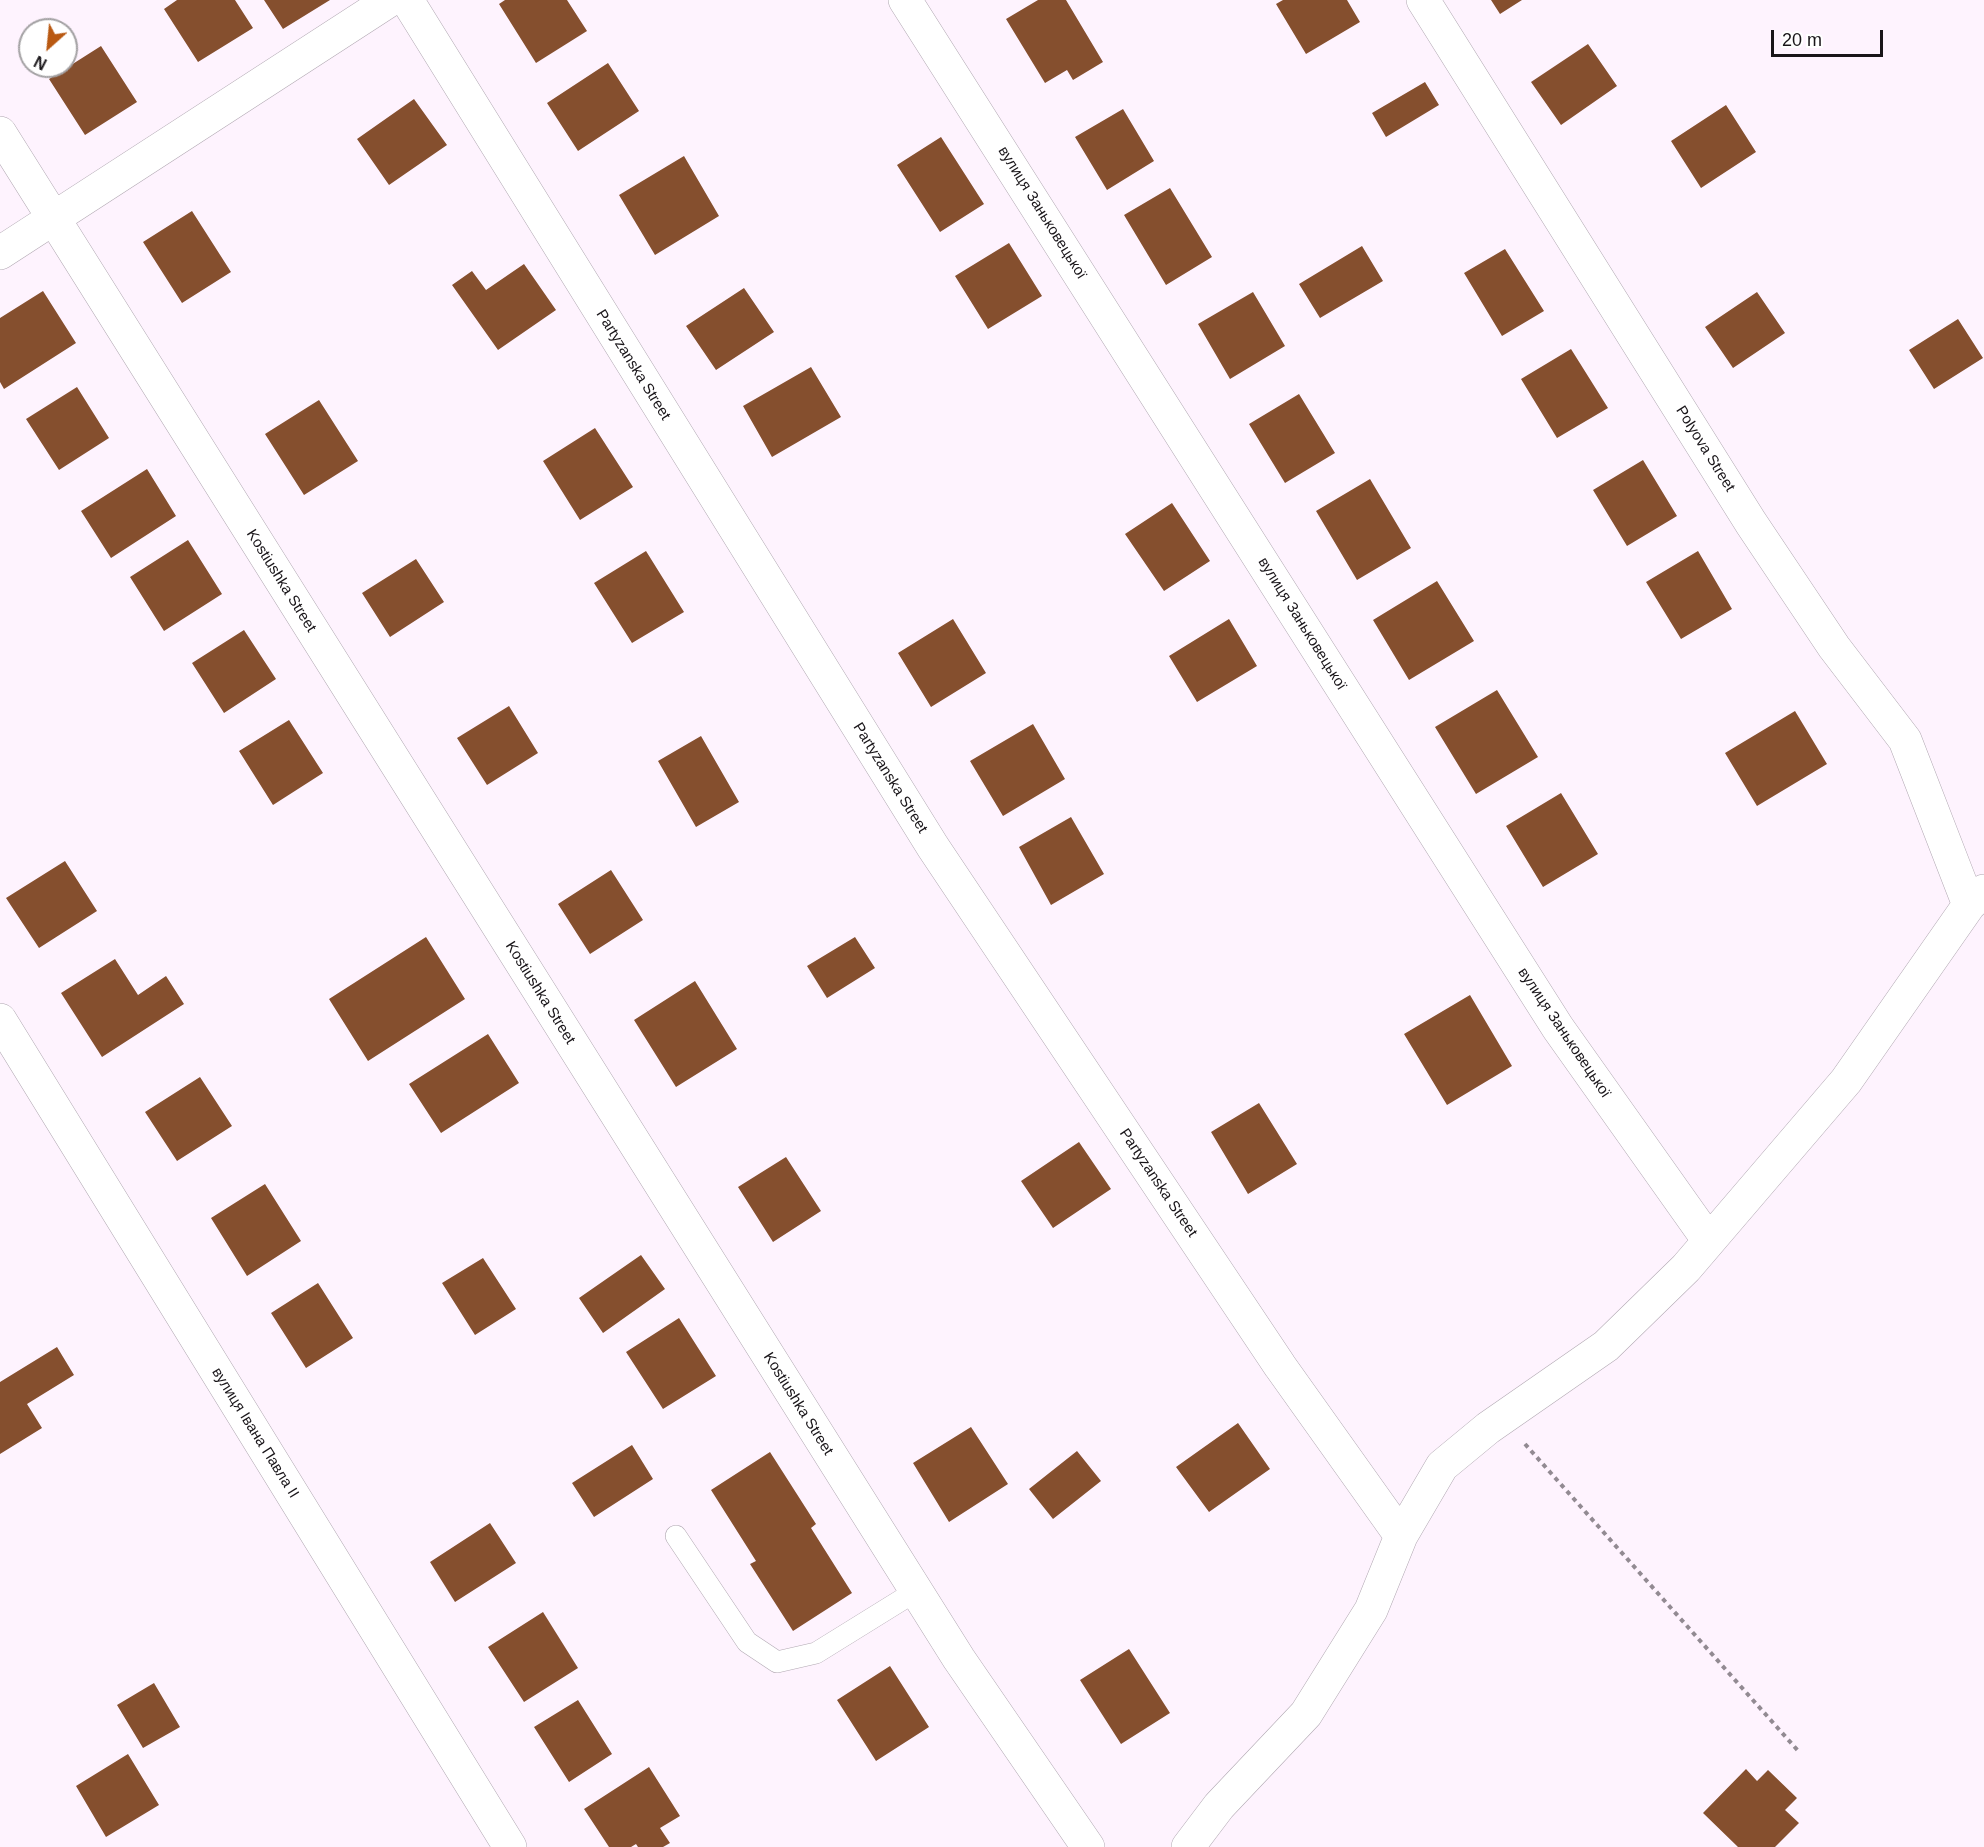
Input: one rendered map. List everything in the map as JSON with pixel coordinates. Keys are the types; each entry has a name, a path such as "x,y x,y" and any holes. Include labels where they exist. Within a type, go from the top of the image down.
{"street":[{"path":"0,253 390,0"},
{"name":"Partyzanska Street","path":"407,0 933,847 1280,1366 1401,1536"},
{"name":"вулиця Заньковецької","path":"905,0 1558,1028 1709,1241"},
{"name":"Polyova Street","path":"1423,0 1751,523 1834,647 1905,740 1977,898"},
{"name":"Kostiushka Street","path":"0,133 916,1591 986,1699 1088,1847"},
{"path":"1188,1847 1219,1806 1306,1714 1371,1610 1401,1536 1442,1466 1501,1418 1606,1346 1686,1268 1846,1081 1977,898"},
{"name":"вулиця Івана Павла II","path":"0,1020 510,1847"}],"lane":[{"path":"676,1536 747,1641 777,1662 816,1653 916,1591"}],"path":[{"path":"1501,1418 1800,1753"}],"building":[{"path":"177,0 235,0 253,28 198,62 164,9"},
{"path":"264,0 330,0 283,29"},
{"path":"505,0 567,0 587,31 536,63 499,4"},
{"path":"1038,0 1066,0 1103,62 1073,80 1067,70 1045,83 1006,19"},
{"path":"1283,0 1347,0 1360,22 1306,54 1276,4"},
{"path":"1491,0 1522,0 1500,14"},
{"path":"1588,44 1617,86 1561,125 1531,82"},
{"path":"101,46 137,102 85,135 49,79 78,78 78,61"},
{"path":"608,63 639,111 578,151 547,103"},
{"path":"1425,82 1439,105 1386,137 1372,113"},
{"path":"414,99 447,145 389,185 357,139"},
{"path":"1726,105 1756,152 1701,188 1671,141"},
{"path":"1123,109 1154,161 1107,190 1075,137"},
{"path":"941,137 984,204 940,232 897,165"},
{"path":"684,156 719,216 655,255 619,195"},
{"path":"1170,188 1212,257 1166,285 1124,215"},
{"path":"192,211 231,272 182,303 143,242"},
{"path":"1009,243 1042,296 988,329 955,276"},
{"path":"1362,246 1383,281 1320,318 1299,284"},
{"path":"1505,249 1544,311 1502,336 1464,273"},
{"path":"524,264 556,310 498,350 452,285 472,271 486,290"},
{"path":"744,288 774,332 716,370 686,326"},
{"path":"43,291 76,343 4,389 0,382 0,318"},
{"path":"1253,292 1285,346 1230,379 1198,324"},
{"path":"1757,292 1785,333 1733,368 1705,327"},
{"path":"1958,319 1983,358 1934,389 1909,350"},
{"path":"1571,349 1608,408 1557,438 1521,379"},
{"path":"811,367 841,417 772,457 743,406"},
{"path":"77,387 109,438 59,470 26,419"},
{"path":"1299,394 1335,453 1285,483 1249,424"},
{"path":"319,400 358,461 304,495 265,434"},
{"path":"595,428 633,487 580,520 543,461"},
{"path":"1643,460 1677,516 1627,546 1593,490"},
{"path":"147,469 176,516 111,558 81,511"},
{"path":"1370,479 1411,548 1357,580 1316,511"},
{"path":"1172,503 1210,561 1164,591 1125,534"},
{"path":"188,540 222,594 164,631 130,577"},
{"path":"646,551 684,612 632,643 594,583"},
{"path":"1698,551 1732,609 1681,639 1646,582"},
{"path":"416,559 444,602 390,637 362,593"},
{"path":"1437,581 1474,641 1409,680 1373,620"},
{"path":"953,619 986,673 931,707 898,653"},
{"path":"1229,619 1257,666 1197,702 1169,656"},
{"path":"244,630 276,679 224,713 192,663"},
{"path":"1497,690 1538,757 1476,794 1435,727"},
{"path":"509,706 538,753 487,785 457,738"},
{"path":"1795,711 1827,764 1757,806 1725,753"},
{"path":"289,720 323,773 273,805 239,751"},
{"path":"1033,724 1065,779 1003,816 970,761"},
{"path":"701,736 739,802 696,827 658,761"},
{"path":"1561,793 1598,854 1543,887 1506,826"},
{"path":"1071,817 1104,874 1051,905 1019,847"},
{"path":"65,861 97,911 39,948 6,898"},
{"path":"611,870 643,920 590,954 558,904"},
{"path":"426,937 465,999 368,1061 329,999"},
{"path":"855,937 875,968 827,998 807,966"},
{"path":"115,959 138,995 166,976 184,1004 102,1057 61,993"},
{"path":"695,981 737,1049 676,1087 634,1020"},
{"path":"1470,995 1512,1066 1447,1105 1404,1034"},
{"path":"488,1034 519,1083 441,1133 409,1084"},
{"path":"200,1077 232,1126 177,1161 145,1112"},
{"path":"1259,1103 1297,1164 1248,1194 1211,1132"},
{"path":"1079,1142 1111,1189 1053,1228 1021,1181"},
{"path":"786,1157 821,1211 773,1242 738,1187"},
{"path":"265,1184 301,1241 247,1276 211,1218"},
{"path":"641,1255 665,1289 603,1333 579,1298"},
{"path":"483,1258 516,1309 475,1335 442,1283"},
{"path":"318,1283 353,1338 306,1368 271,1313"},
{"path":"679,1318 716,1376 663,1409 626,1352"},
{"path":"57,1347 74,1375 27,1404 42,1428 0,1454 0,1382"},
{"path":"1238,1423 1270,1469 1209,1512 1176,1467"},
{"path":"971,1427 1008,1484 949,1522 913,1463"},
{"path":"632,1445 653,1479 594,1517 572,1483"},
{"path":"1077,1451 1101,1481 1053,1519 1029,1489"},
{"path":"770,1452 816,1524 811,1528 852,1593 793,1631 750,1564 756,1561 711,1490"},
{"path":"490,1523 516,1563 455,1602 430,1562"},
{"path":"543,1612 578,1668 524,1702 488,1647"},
{"path":"1129,1649 1170,1713 1121,1744 1080,1680"},
{"path":"890,1666 929,1727 876,1761 837,1700"},
{"path":"154,1683 180,1727 143,1748 117,1705"},
{"path":"578,1700 612,1754 569,1782 534,1727"},
{"path":"128,1754 159,1805 106,1837 76,1786"},
{"path":"649,1767 680,1816 660,1828 670,1843 663,1847 638,1847 636,1844 631,1847 609,1847 584,1809"},
{"path":"1746,1769 1757,1781 1768,1770 1797,1798 1785,1810 1799,1823 1775,1847 1738,1847 1703,1813"}]}
